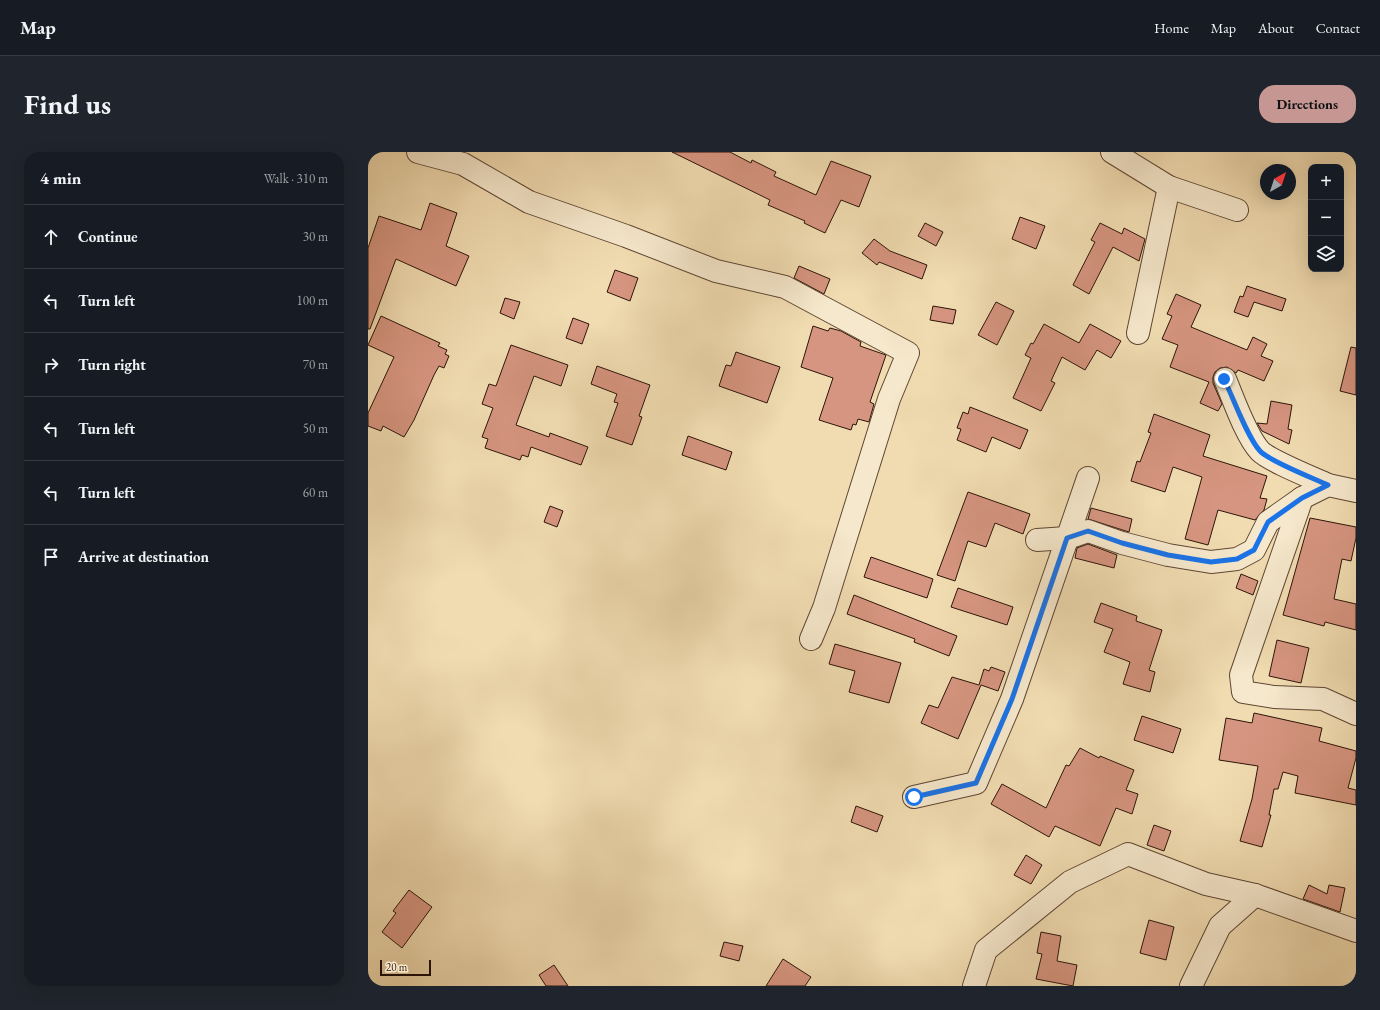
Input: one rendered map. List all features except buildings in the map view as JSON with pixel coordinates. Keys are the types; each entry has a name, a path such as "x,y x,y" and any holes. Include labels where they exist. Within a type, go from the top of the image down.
{"street":[{"path":"418,152 463,164 529,202 626,236 716,271 785,287 908,353 889,399 824,608 811,639"},
{"path":"1112,152 1169,187 1237,210"},
{"path":"1138,333 1169,187"},
{"path":"1224,379 1253,441 1260,451 1270,458 1328,485 1356,490"},
{"path":"914,797 976,783 1012,699 1088,478"},
{"path":"1037,540 1067,538 1088,531 1122,543 1168,555 1211,562 1237,559 1254,550 1268,522 1302,498 1328,485"},
{"path":"1302,498 1242,675 1243,692 1274,697 1323,699 1356,714"},
{"path":"974,986 986,950 1070,882 1128,854 1206,884 1255,895 1356,931"},
{"path":"1192,986 1220,926 1255,895"}],"route":[{"path":"914,797 976,783 1012,699 1067,538 1088,531 1122,543 1168,555 1211,562 1237,559 1254,550 1268,522 1302,498 1328,485 1270,458 1260,451 1253,441 1224,379"}]}
